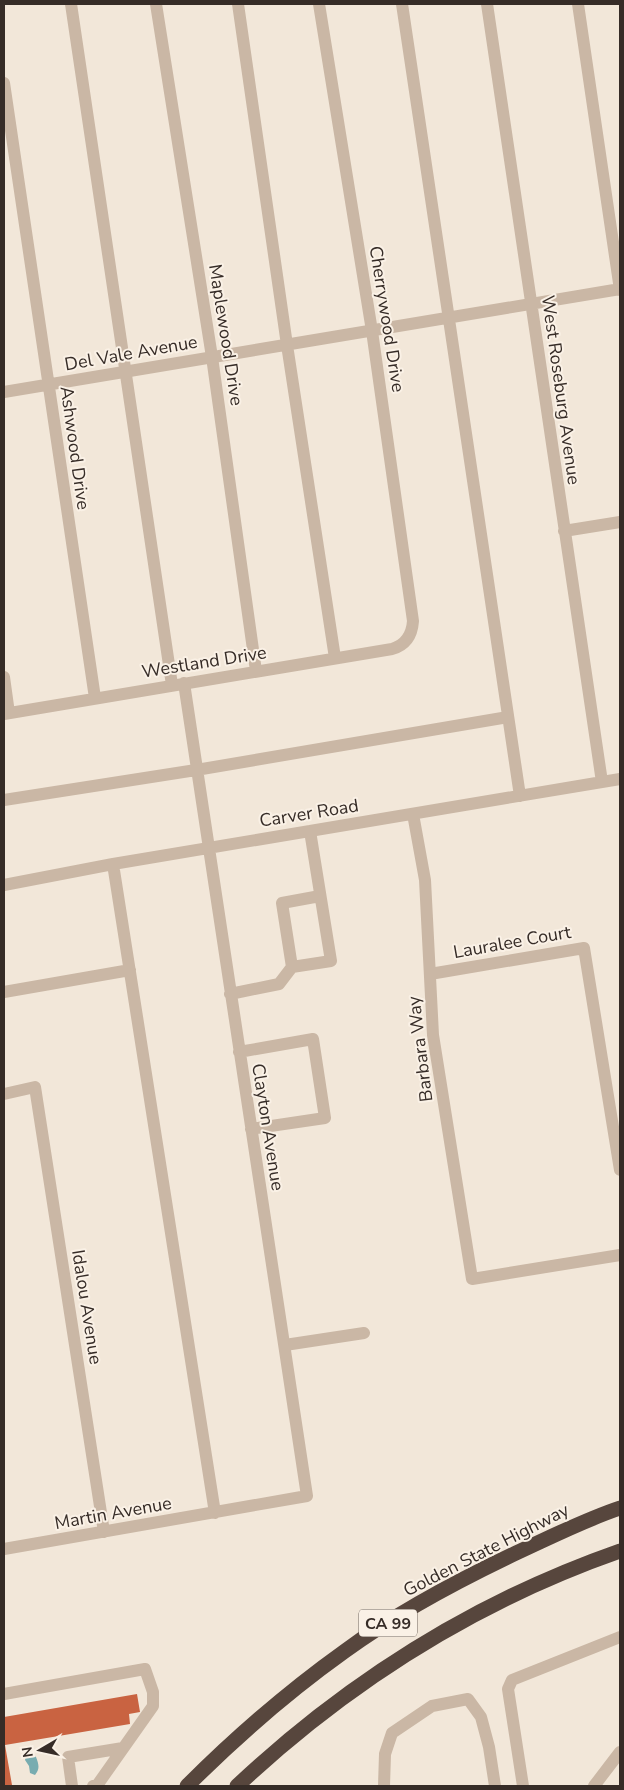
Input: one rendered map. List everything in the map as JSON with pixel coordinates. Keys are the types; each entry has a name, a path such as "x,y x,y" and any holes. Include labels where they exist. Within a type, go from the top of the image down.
{"highway":[{"name":"Golden State Highway","path":"187,1786 215,1758 300,1685 346,1650 391,1621 474,1574 588,1519 620,1508"},
{"name":"CA 99","path":"237,1786 305,1726 394,1662 442,1632 540,1582 620,1550"},
{"path":"245,1786 262,1762"}],"street":[{"name":"Clayton Avenue","path":"72,4 127,371 178,684 196,770 307,1496 228,1511"},
{"name":"Maplewood Drive","path":"156,4 212,357 256,671"},
{"path":"238,4 286,345 335,658"},
{"name":"Cherrywood Drive","path":"319,4 372,330 413,621 411,634 408,639"},
{"path":"402,4 520,796"},
{"name":"West Roseburg Avenue","path":"487,4 602,782"},
{"path":"578,4 620,290"},
{"name":"Ashwood Drive","path":"4,84 94,698"},
{"name":"Del Vale Avenue","path":"4,392 620,290"},
{"path":"564,531 620,522"},
{"name":"Westland Drive","path":"6,713 392,649 408,639"},
{"path":"4,677 6,713"},
{"path":"4,800 196,770 508,717"},
{"name":"Carver Road","path":"4,885 113,864 620,779"},
{"name":"Barbara Way","path":"413,814 424,880 433,1035 472,1279 620,1255"},
{"path":"230,994 279,984 292,967 331,961 310,831"},
{"path":"113,864 215,1513"},
{"path":"292,967 282,903 320,896"},
{"name":"Lauralee Court","path":"430,974 584,948 620,1170"},
{"path":"4,992 130,970"},
{"path":"239,1052 313,1039 325,1118 251,1129"},
{"name":"Idalou Avenue","path":"4,1094 35,1087 104,1532"},
{"path":"284,1345 364,1332"},
{"name":"Martin Avenue","path":"4,1549 228,1511"},
{"path":"523,1786 508,1689 512,1680 620,1637"},
{"path":"4,1694 145,1668 153,1692 153,1706 98,1784 93,1786"},
{"path":"384,1786 385,1754 392,1733 432,1706 468,1699 481,1717 489,1747 495,1786"},
{"path":"72,1786 68,1757 124,1748"},
{"path":"594,1786 620,1752"}],"water":[{"path":"32,1755 36,1757 38,1765 38,1771 35,1775 30,1773 29,1766 25,1760 26,1756"}],"building":[{"path":"137,1694 140,1712 129,1714 130,1724 5,1745 12,1785 4,1786 4,1717"}]}
